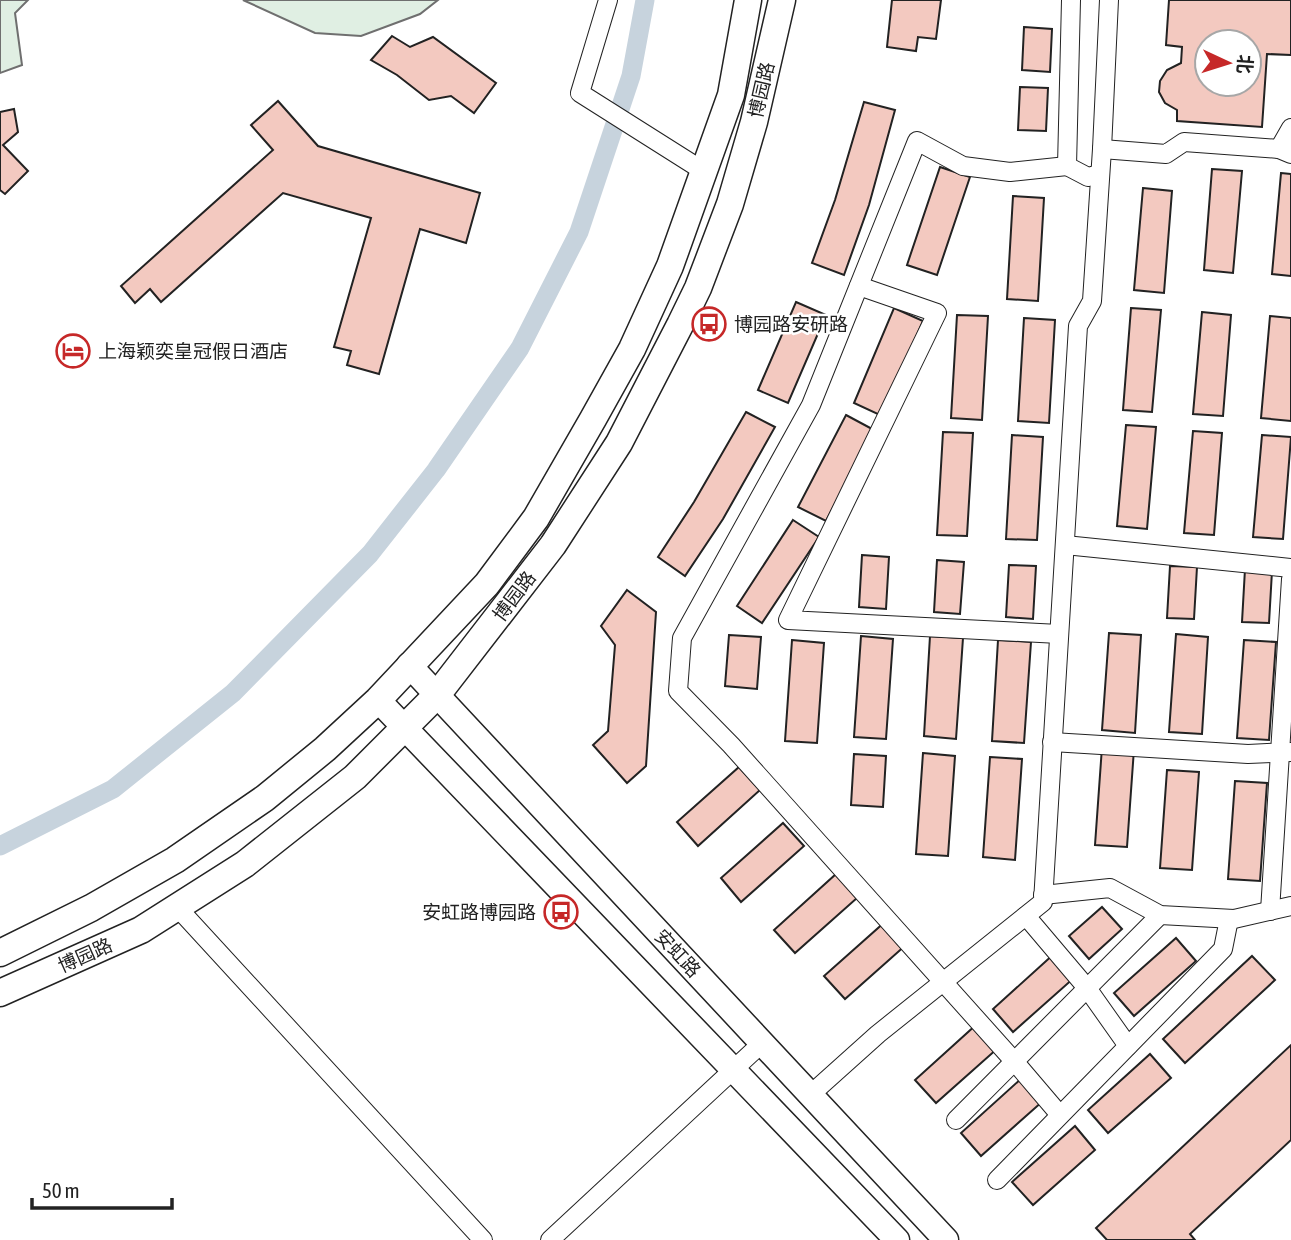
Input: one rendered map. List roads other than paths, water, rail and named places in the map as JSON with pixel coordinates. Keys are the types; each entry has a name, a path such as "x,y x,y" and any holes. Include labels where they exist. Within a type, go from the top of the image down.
{"main road":[{"name":"博园路","path":"0,953 90,908 174,860 265,798 326,749 378,700 487,584 537,517 632,349 670,266 731,95 748,0"},
{"name":"博园路","path":"0,993 141,930 245,864 355,777 437,695 553,545 619,443 680,325 698,288 730,204 754,122 782,0"},
{"name":"安虹路","path":"409,665 946,1240"},
{"name":"安虹路","path":"378,700 897,1240"}],"street":[{"path":"608,0 580,93 705,172"},
{"path":"1067,166 1071,0"},
{"path":"810,1095 878,1034 1043,902 1078,326 1092,301 1109,0"},
{"path":"1102,149 1166,154 1184,142 1285,151 1291,128"},
{"path":"1060,1115 731,745 678,691 682,638 811,405 917,141 963,166 1010,172 1067,166 1087,177 1100,174"},
{"path":"859,286 937,313 788,620 1059,634"},
{"path":"1065,545 1291,568"},
{"path":"1270,911 1285,752 1291,579"},
{"path":"1052,742 1236,754 1285,752"},
{"path":"1043,895 1110,888 1160,915 1229,919 1291,906"},
{"path":"177,907 483,1240"},
{"path":"956,1120 1160,915"},
{"path":"1026,916 1087,988 1128,1046"},
{"path":"997,1180 1223,949 1229,919"},
{"path":"550,1240 762,1043"}],"waterway":[{"path":"0,846 113,789 233,693 370,554 436,470 520,348 579,232 631,76 645,0"}],"place":[{"name":"博园路安研路","path":"709,324"},
{"name":"上海颖奕皇冠假日酒店","path":"73,351"},
{"name":"安虹路博园路","path":"561,912"}]}
